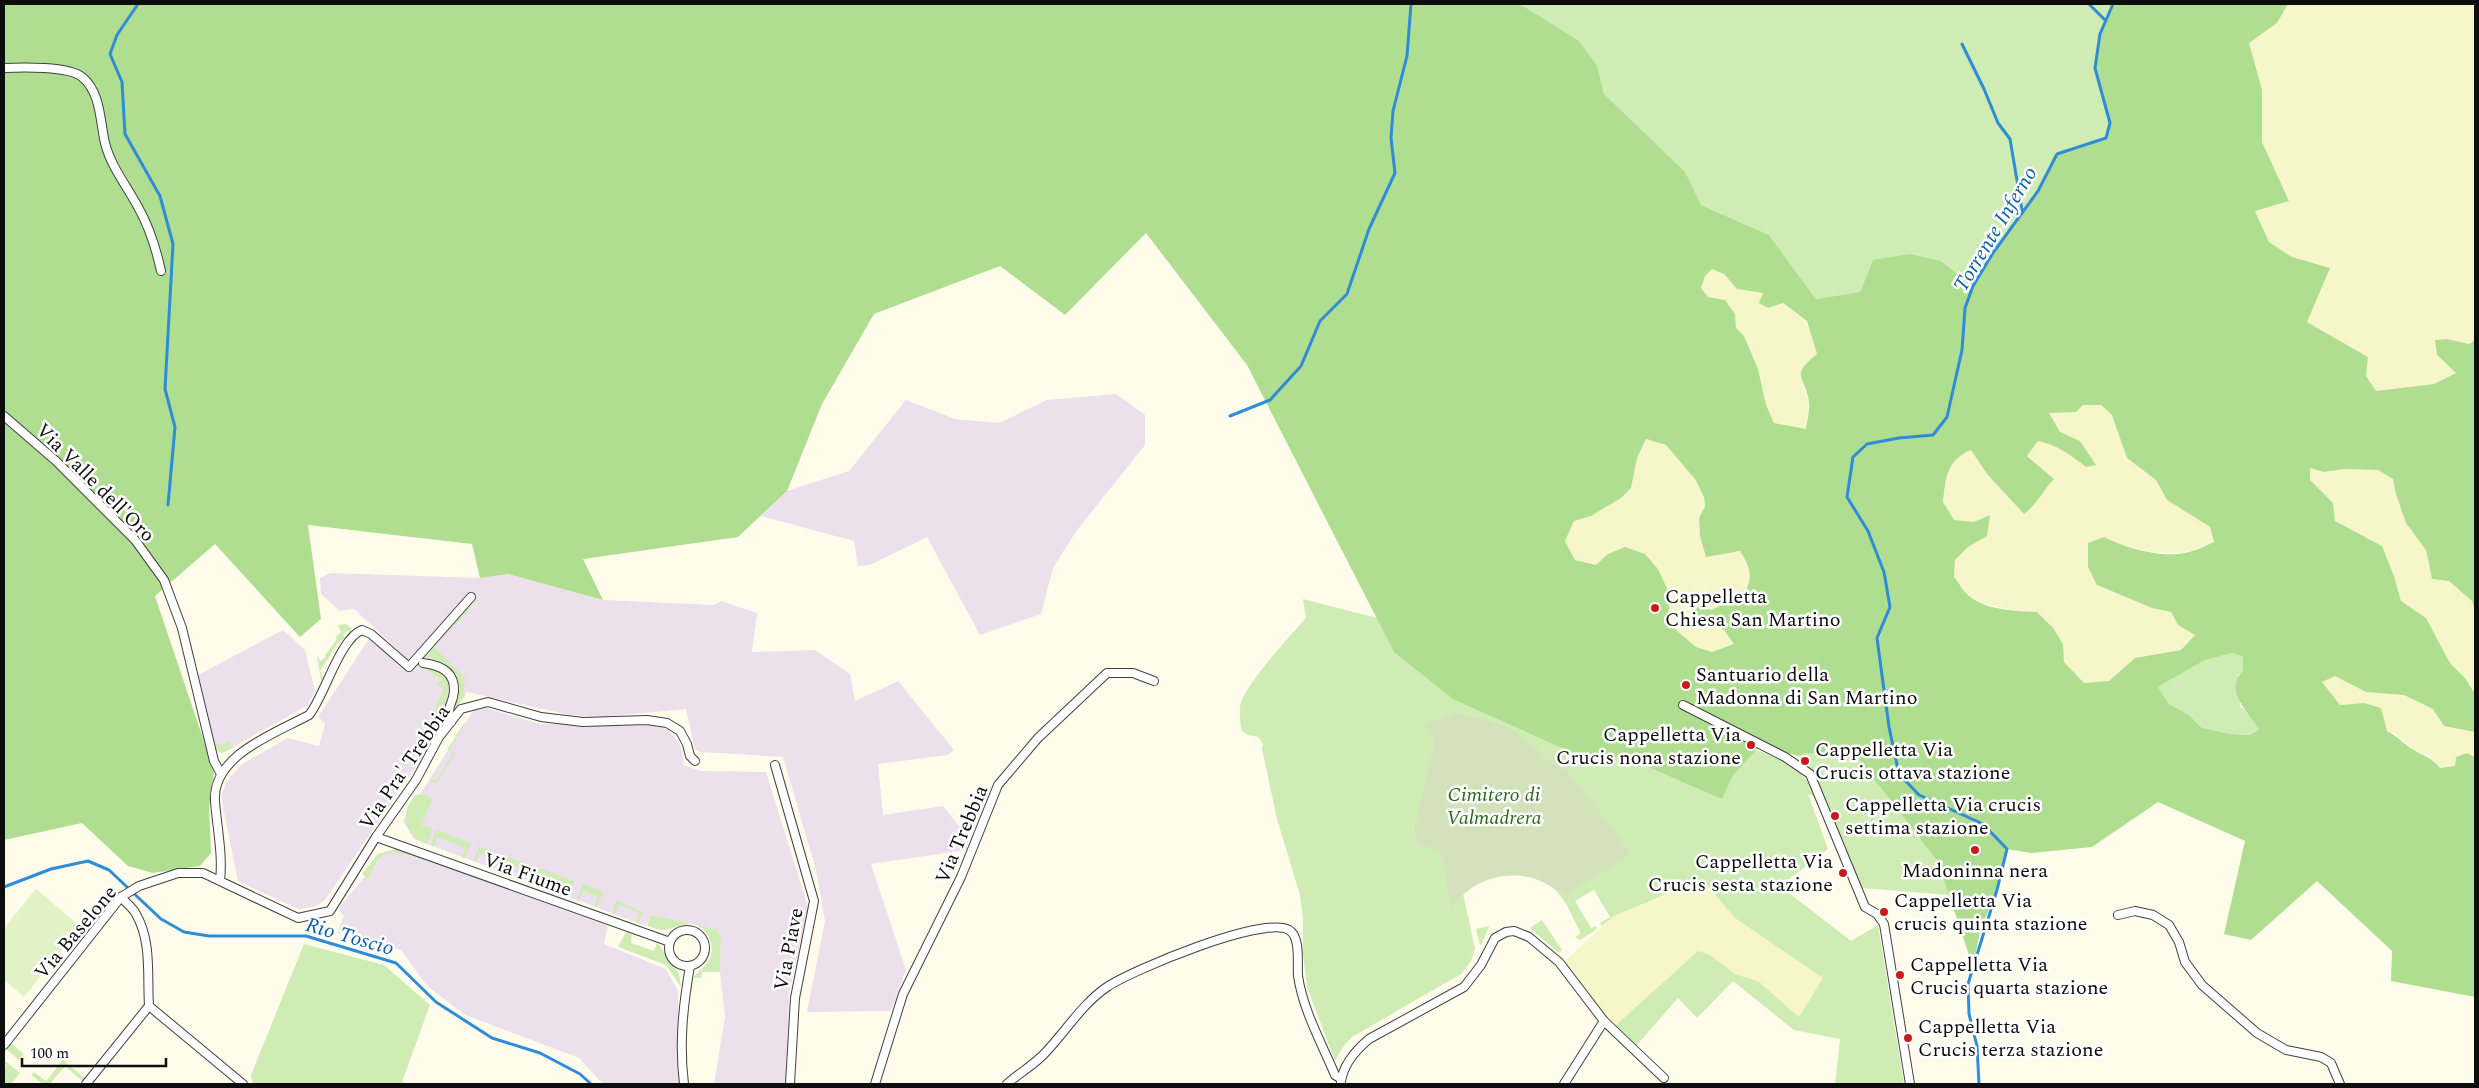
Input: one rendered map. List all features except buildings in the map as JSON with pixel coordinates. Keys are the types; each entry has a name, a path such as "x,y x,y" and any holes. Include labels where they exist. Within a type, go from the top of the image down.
{"street":[{"path":"4,68 72,71 82,77 90,87 102,117 105,144 113,165 139,208 155,242 161,271"},
{"name":"Via Valle dell'Oro","path":"4,416 56,461 135,540 164,580 182,628 214,761 221,774"},
{"path":"220,881 222,865 215,798 217,782 221,774 239,752 309,715 318,705 334,666 355,632 362,630 371,634 409,668 471,597"},
{"path":"423,663 438,664 450,674 454,691 448,710 451,722"},
{"name":"Via Trebbia","path":"875,1084 903,994 961,877 998,785 1038,738 1107,673 1132,673 1154,681"},
{"name":"Via Pra' Trebbia","path":"220,881 298,918 330,910 376,837 416,780 439,737 461,709 488,702 541,718 583,722 647,720 667,723 680,731 687,744 690,756 695,761"},
{"path":"1683,705 1786,757 1810,774 1865,907 1877,914 1884,924 1910,1084"},
{"name":"Via Piave","path":"775,765 814,901 810,930 795,998 790,1084"},
{"name":"Via Fiume","path":"376,837 670,942"},
{"name":"Via Baselone","path":"4,1046 123,896 139,886 178,874 203,873 220,881"},
{"path":"86,1084 149,1006 146,972 148,943 136,914 123,896"},
{"path":"2118,915 2135,911 2154,915 2169,925 2179,942 2185,962 2202,985 2258,1034 2286,1050 2321,1057 2331,1064 2340,1084"},
{"path":"1007,1084 1044,1054 1093,998 1109,986 1176,955 1239,933 1272,925 1289,930 1296,938 1299,978 1310,1016 1335,1075 1341,1082"},
{"path":"684,930 698,934 702,938 704,952 697,963 690,966 676,963 671,956 670,942 673,936 684,930"},
{"path":"1341,1082 1344,1070 1357,1050 1369,1039 1464,986 1481,965 1495,938 1506,932 1521,933 1559,962 1604,1021 1664,1078"},
{"path":"684,1084 681,1060 683,1008 690,966"},
{"path":"149,1006 243,1084"},
{"path":"1564,1084 1604,1021"}],"shaded area":[{"path":"2288,4 2471,4 2475,7 2475,340 2469,344 2447,339 2435,340 2437,355 2456,373 2434,384 2376,391 2366,376 2368,357 2307,322 2330,268 2292,257 2269,242 2255,210 2289,201 2262,142 2262,90 2249,43 2277,23"},
{"path":"1712,269 1724,274 1737,289 1763,293 1759,303 1768,308 1783,303 1807,321 1817,354 1804,365 1800,378 1809,401 1806,430 1774,423 1766,405 1758,369 1744,336 1736,328 1735,314 1725,300 1708,297 1701,288 1705,276"},
{"path":"1116,394 1145,415 1145,445 1077,530 1053,568 1041,614 980,635 927,537 870,565 858,566 854,541 761,516 787,491 849,471 906,400 955,419 999,423 1047,400"},
{"path":"2083,405 2101,405 2112,415 2127,458 2156,480 2167,500 2210,527 2214,543 2183,553 2152,552 2119,545 2104,537 2097,585 2152,608 2171,612 2179,625 2195,634 2181,650 2135,658 2109,681 2084,683 2064,662 2063,644 2037,612 2013,610 1981,603 1968,595 1954,577 1955,560 1968,547 1987,536 1989,515 1974,522 1954,520 1943,502 1948,471 1959,455 1971,450 1987,474 2024,514 2030,510 2043,490 2054,479 2027,455 2038,441 2050,444 2069,453 2086,467 2080,441 2060,433 2048,413 2076,412"},
{"path":"1647,439 1666,445 1695,479 1704,497 1705,506 1699,518 1700,536 1706,557 1740,551 1748,563 1751,582 1744,594 1734,594 1727,602 1712,610 1702,607 1690,608 1694,613 1724,630 1734,644 1712,652 1696,647 1668,623 1670,595 1608,554 1596,565 1575,560 1565,541 1574,521 1591,516 1621,498 1631,488 1637,458"},
{"path":"2310,467 2324,472 2344,469 2378,470 2393,479 2395,491 2426,550 2428,568 2449,581 2472,601 2475,611 2475,694 2465,678 2450,663 2426,618 2401,601 2394,576 2382,546 2335,521 2333,503 2310,480"},
{"path":"330,573 480,578 508,574 603,600 714,605 721,601 757,613 752,652 815,650 850,674 855,701 898,681 954,750 948,755 878,764 883,815 943,806 969,839 966,850 871,864 906,970 891,1011 807,1012 825,921 816,870 783,757 701,752 695,749 686,709 600,717 570,715 467,692 325,900 314,907 298,909 238,881 221,797 226,782 242,764 288,738 319,746 325,724 318,717 369,639 408,671 414,665 354,609 340,611 321,594 320,578"},
{"path":"283,630 305,650 315,691 308,705 223,753 215,749 198,675"},
{"path":"2335,676 2366,692 2404,695 2434,709 2444,726 2475,732 2475,757 2467,753 2456,757 2455,766 2440,768 2430,756 2414,750 2400,737 2387,730 2364,703 2340,705 2321,682"},
{"path":"486,708 541,724 626,722 658,725 670,732 681,746 684,765 701,771 766,772 808,907 789,994 786,1084 714,1084 725,1017 720,972 721,937 716,929 651,915 646,926 414,839 403,821 473,711"},
{"path":"398,849 608,926 604,944 666,969 678,991 679,1084 603,1084 579,1058 465,1015 427,986 401,950 337,933 344,916 338,909 384,853"},
{"path":"1702,879 1735,918 1823,978 1799,1017 1758,981 1735,974 1710,955 1614,1027 1564,962 1614,916"}],"green space":[{"path":"4,4 1520,4 1578,40 1597,65 1604,94 1685,172 1701,205 1769,235 1816,299 1860,292 1873,260 1910,254 1941,261 1973,286 1993,253 2038,191 2057,154 2106,138 2110,123 2095,68 2100,34 2114,4 2288,4 2277,23 2249,43 2262,90 2262,142 2289,201 2255,211 2269,242 2292,257 2330,268 2307,322 2368,357 2366,376 2376,391 2434,384 2456,373 2437,355 2435,340 2447,339 2469,344 2475,340 2475,611 2472,601 2449,581 2432,579 2426,550 2406,523 2393,479 2378,470 2344,469 2324,472 2310,468 2310,480 2333,503 2335,521 2382,546 2394,576 2401,601 2426,618 2450,663 2465,678 2475,694 2475,732 2444,726 2433,709 2404,695 2366,692 2335,676 2322,682 2340,705 2364,703 2381,708 2387,731 2430,759 2440,768 2455,766 2456,757 2467,753 2475,757 2475,997 2391,981 2392,951 2317,881 2251,940 2224,934 2245,841 2158,802 2092,847 2031,853 2007,849 1997,890 1980,931 1973,967 1938,862 1856,756 1807,753 1799,756 1760,746 1732,777 1722,799 1630,759 1571,752 1453,699 1394,652 1247,365 1146,233 1065,315 1000,266 874,314 822,404 787,491 738,537 583,559 603,600 508,574 480,578 472,544 308,525 321,619 300,637 215,544 155,596 214,771 209,808 211,853 200,866 153,873 128,866 82,823 4,840","holes":["1712,269 1724,274 1737,289 1763,293 1759,303 1768,308 1783,303 1807,321 1817,354 1801,372 1809,402 1806,429 1774,423 1766,405 1758,369 1744,336 1736,328 1735,314 1725,300 1708,297 1701,288 1705,276","2083,405 2101,405 2112,415 2127,458 2156,480 2167,500 2210,527 2214,542 2192,551 2175,554 2143,551 2104,537 2088,543 2088,567 2097,585 2152,608 2171,612 2178,625 2195,635 2181,650 2135,658 2109,681 2084,683 2064,662 2063,644 2053,628 2037,612 1992,607 1976,601 1963,589 1954,577 1955,560 1968,547 1987,536 1990,515 1974,522 1954,520 1943,502 1947,477 1952,465 1956,459 1971,450 1987,474 2024,514 2032,507 2054,479 2027,456 2038,441 2063,451 2086,467 2096,465 2080,441 2060,432 2049,413 2076,412","1646,439 1666,445 1695,479 1704,497 1705,506 1699,518 1700,536 1706,557 1740,551 1746,562 1750,577 1744,594 1734,594 1727,602 1712,610 1702,607 1690,608 1694,613 1724,630 1734,644 1712,652 1696,647 1668,623 1670,595 1658,569 1645,554 1625,547 1608,554 1596,565 1575,560 1565,541 1574,521 1591,516 1621,498 1631,488 1637,458","2233,653 2243,657 2243,670 2236,686 2237,694 2259,730 2249,735 2231,734 2202,728 2189,715 2169,704 2158,687 2205,660"]},
{"path":"1520,4 2114,4 2100,34 2095,68 2110,123 2106,138 2057,154 2038,191 1993,253 1973,286 1941,261 1873,260 1860,292 1816,299 1769,235 1701,205 1684,172 1604,94 1597,65 1578,40"},
{"path":"473,599 481,600 474,601 467,613 435,644"},
{"path":"1303,599 1377,618 1394,652 1571,752 1630,759 1653,768 1732,777 1756,750 1775,757 1792,767 1806,780 1816,797 1808,794 1828,849 1780,886 1851,941 1878,925 1904,1084 1835,1084 1840,1039 1794,1030 1733,981 1697,1018 1678,998 1636,1046 1614,1027 1698,951 1710,955 1735,974 1758,981 1799,1017 1823,978 1735,918 1702,879 1614,916 1602,926 1600,923 1610,917 1594,890 1575,901 1591,928 1596,926 1597,929 1580,940 1575,937 1581,933 1564,900 1559,893 1545,883 1535,879 1495,723 1456,713 1434,741 1417,825 1443,848 1461,884 1475,949 1471,961 1461,974 1352,1037 1343,1047 1335,1061 1307,987 1300,895 1277,819 1262,749 1263,744 1258,737 1248,735 1241,730 1240,716 1240,707 1249,687 1268,661 1306,618"},
{"path":"346,624 351,628 352,634 351,636 348,630 343,635 345,638 338,643 320,671 324,679 321,680 317,655 320,661 326,657 325,655 341,632 338,625"},
{"path":"433,646 465,678 463,694 465,695 455,710 453,709 456,699 457,682 450,668 444,663 425,656"},
{"path":"2233,653 2243,657 2243,670 2238,675 2240,706 2253,718 2259,730 2249,735 2231,734 2202,728 2189,715 2169,704 2158,687 2205,660"},
{"path":"430,667 443,674 450,687 442,711 438,710 435,715 433,714 444,688 437,685 441,680 425,669 419,674 423,669"},
{"name":"Cimitero di Valmadrera","path":"1456,713 1490,721 1514,731 1543,755 1567,770 1630,851 1627,853 1628,856 1564,896 1536,879 1504,876 1489,879 1475,886 1462,896 1451,909 1442,853 1417,842 1414,830 1434,741 1425,724"},
{"path":"464,723 449,750 455,754 437,782 430,782 429,776 431,780 437,780 453,754 447,750"},
{"path":"229,741 233,748 221,753 215,749 214,744 220,743 220,746"},
{"path":"1807,753 1856,756 1938,862 1949,895 1861,888 1811,771 1799,756"},
{"path":"422,794 432,798 422,825 432,829 427,844 413,835 406,823 407,809 410,802 416,795"},
{"path":"436,830 471,843 465,858 462,857 465,848 437,837 434,846 431,845"},
{"path":"479,846 530,865 524,880 525,870 479,853 476,862 474,861"},
{"path":"399,848 418,854 420,859 401,853 388,853 378,861 369,879 362,874 378,854"},
{"path":"539,868 574,881 569,897 566,896 569,886 544,876 538,885"},
{"path":"583,884 603,892 597,907 594,906 598,896 583,891 579,901 577,900"},
{"path":"36,889 81,927 24,997 4,980 4,928"},
{"path":"616,901 643,912 639,923 636,922 639,913 620,905 615,914 613,913"},
{"path":"651,915 716,929 721,937 720,972 702,972 701,978 693,978 708,963 712,952 712,946 705,931 700,927 689,924 665,930 656,929 647,926"},
{"path":"1542,920 1562,950 1559,953 1530,928"},
{"path":"1489,926 1482,944 1480,945 1476,929"},
{"path":"626,932 632,934 631,943 654,951 657,943 659,945 679,974 681,987 666,965 618,947"},
{"path":"304,944 384,965 430,1005 402,1082 406,1084 253,1084 251,1075"},
{"path":"693,979 692,991 690,990"},
{"path":"9,1042 24,1054 19,1060 5,1048"},
{"path":"4,1060 20,1073 11,1084 4,1084 4,1069 6,1066"},
{"path":"63,1060 87,1080 85,1083 65,1066 50,1084 43,1084 31,1075 34,1072 46,1081"}],"waterway":[{"path":"138,4 117,35 110,54 122,82 125,134 160,196 173,244 165,389 175,427 168,505"},
{"path":"1230,416 1270,400 1301,366 1320,321 1347,294 1369,229 1395,173 1391,138 1393,111 1407,56 1411,4"},
{"path":"2089,4 2105,20"},
{"name":"Torrente Inferno","path":"1979,1084 1977,1046 1969,1014 1968,984 1997,890 2007,849 1983,824 1919,795 1899,774 1889,727 1877,638 1890,607 1884,572 1868,531 1847,497 1853,457 1867,444 1899,438 1933,435 1947,417 1962,350 1965,308 1973,286 1993,253 2038,191 2057,154 2106,138 2110,123 2095,68 2100,34 2113,4"},
{"path":"1962,44 1998,123 2010,139 2022,210"},
{"name":"Rio Toscio","path":"4,887 51,869 88,861 109,870 161,919 184,932 209,936 306,936 396,963 436,1002 492,1038 540,1053 580,1074 591,1084"}],"place":[{"name":"Cappelletta Chiesa San Martino","path":"1655,608"},
{"name":"Santuario della Madonna di San Martino","path":"1686,685"},
{"name":"Cappelletta Via Crucis nona stazione","path":"1751,745"},
{"name":"Cappelletta Via Crucis ottava stazione","path":"1805,761"},
{"name":"Cappelletta Via crucis settima stazione","path":"1835,816"},
{"name":"Madoninna nera","path":"1975,850"},
{"name":"Cappelletta Via Crucis sesta stazione","path":"1843,873"},
{"name":"Cappelletta Via crucis quinta stazione","path":"1884,912"},
{"name":"Cappelletta Via Crucis quarta stazione","path":"1900,975"},
{"name":"Cappelletta Via Crucis terza stazione","path":"1908,1038"}]}
